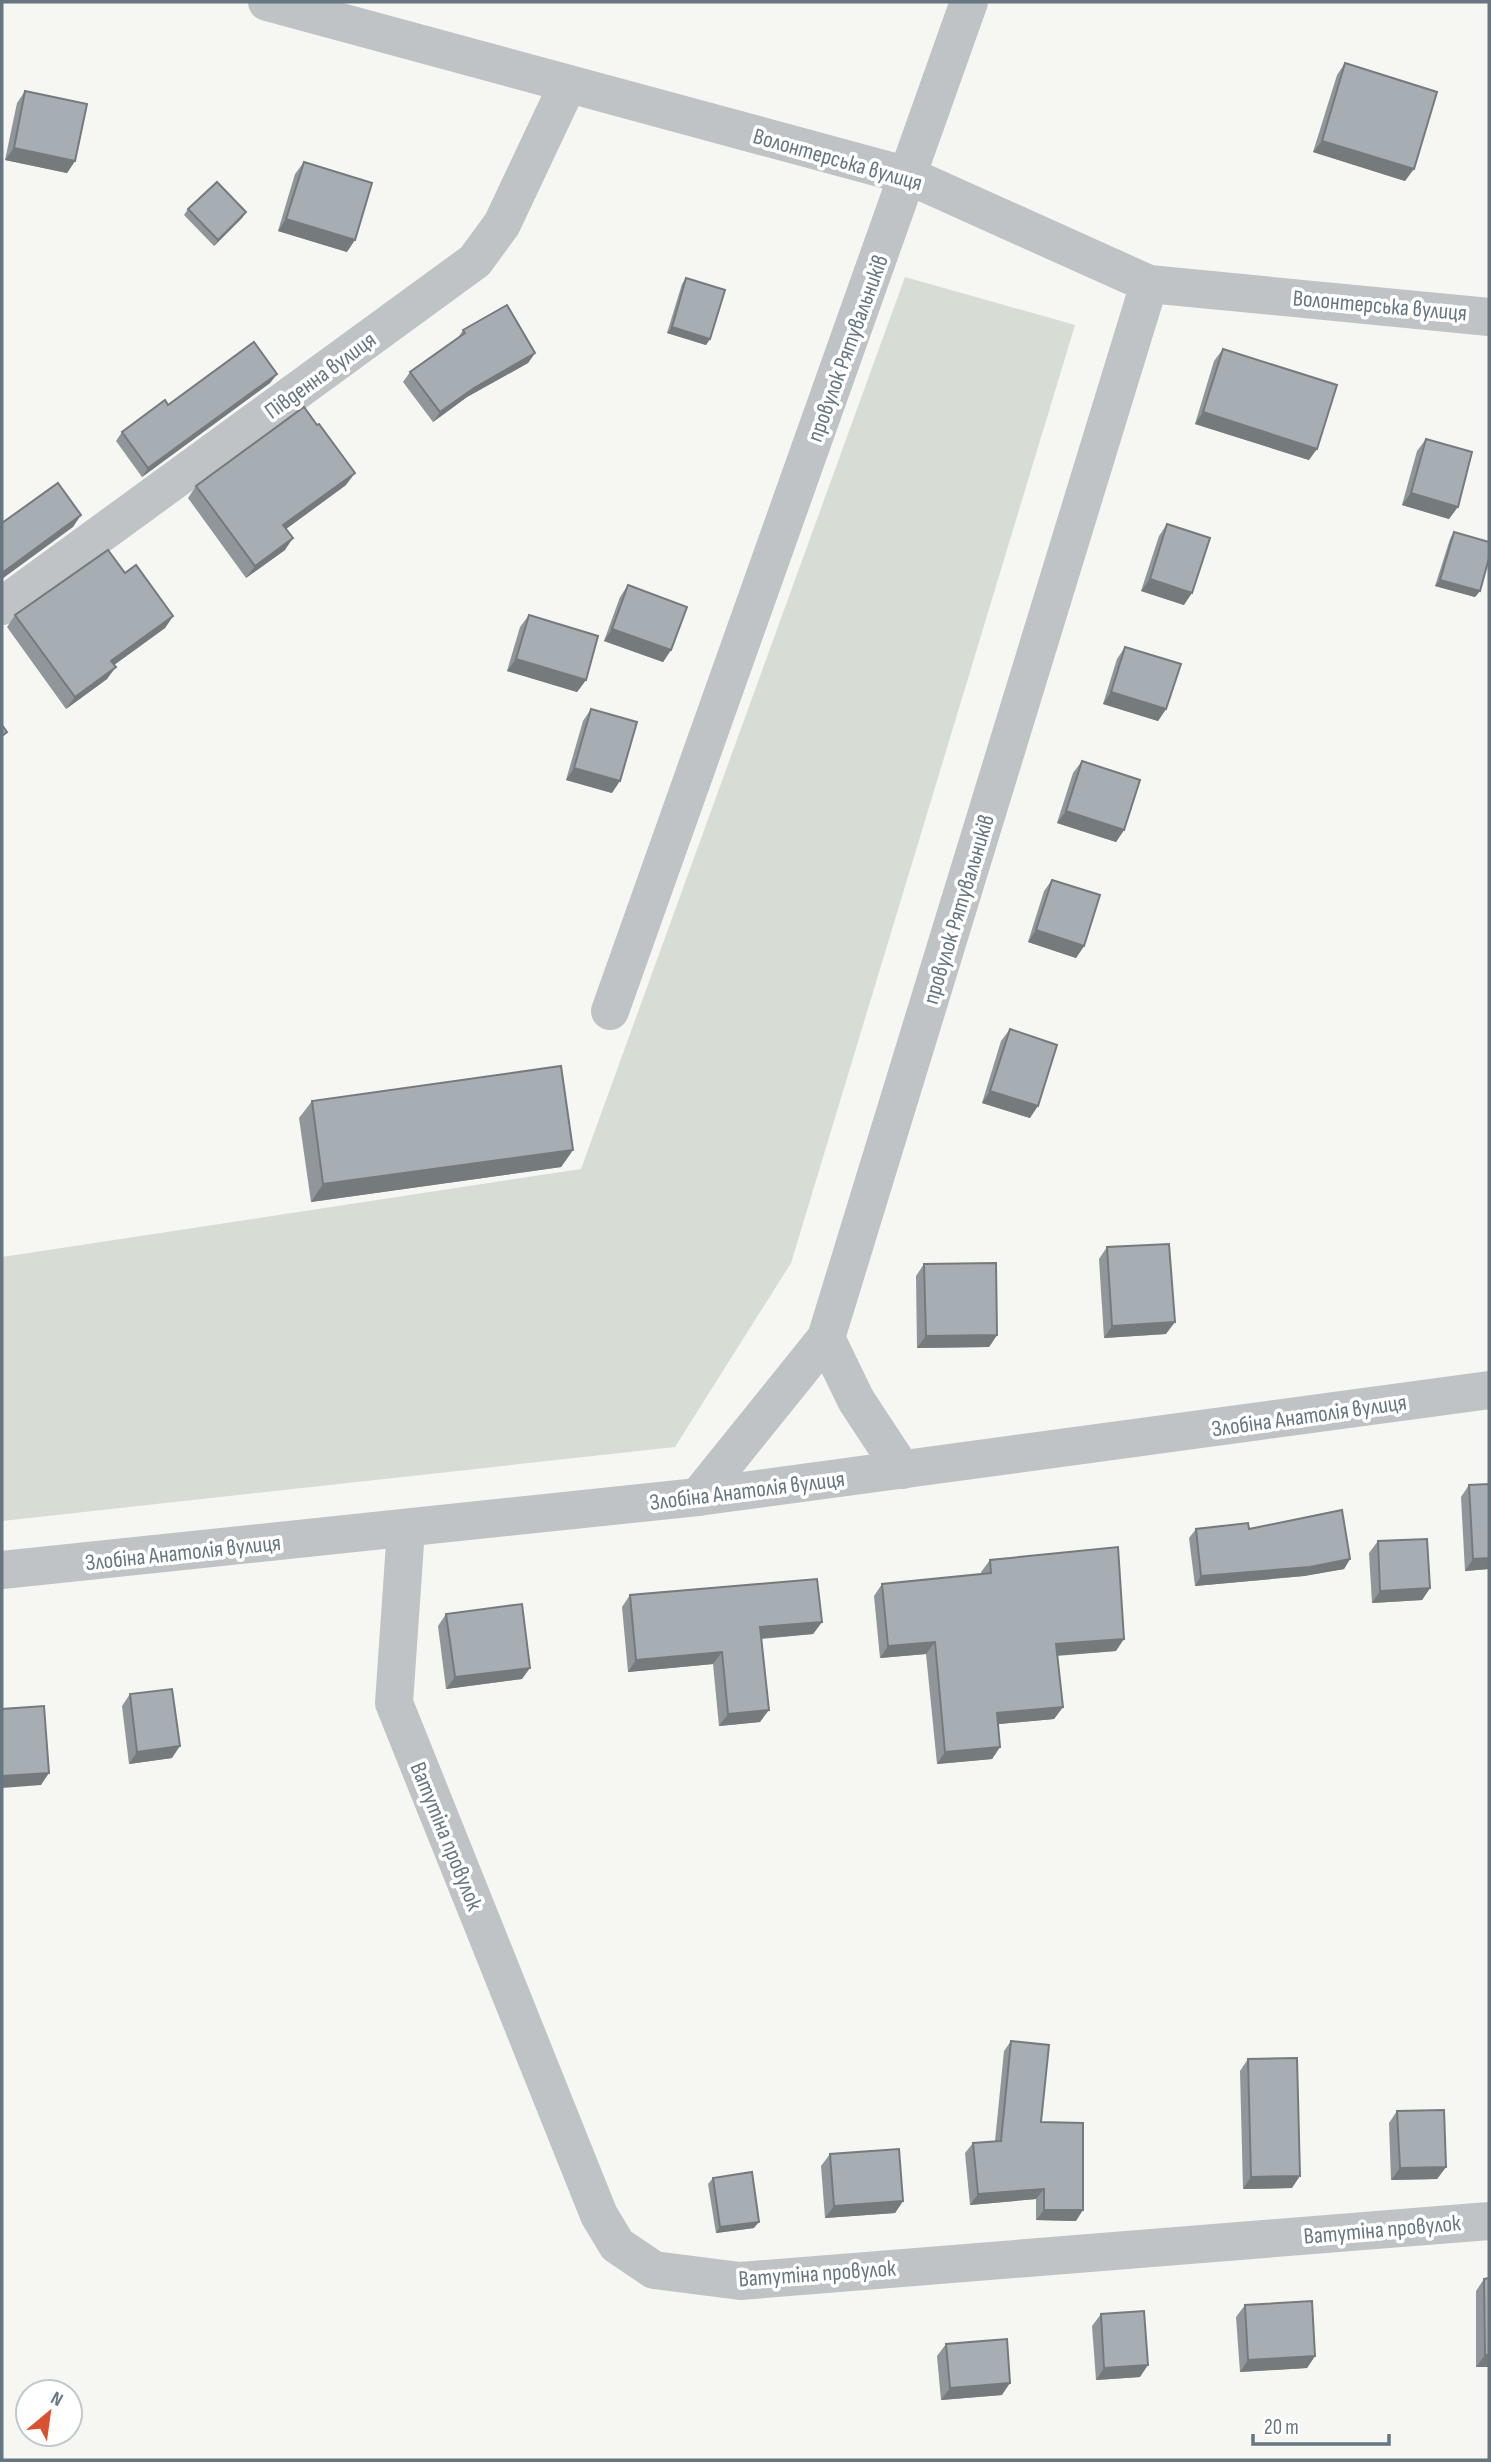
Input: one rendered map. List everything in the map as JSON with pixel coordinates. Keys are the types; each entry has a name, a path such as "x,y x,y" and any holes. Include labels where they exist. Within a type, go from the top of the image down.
{"street":[{"name":"Волонтерська вулиця","path":"267,2 909,176 1149,285 1489,317"},
{"name":"провулок Рятувальників","path":"610,1011 969,2"},
{"name":"Південна вулиця","path":"2,606 475,261 502,224 568,84"},
{"name":"провулок Рятувальників","path":"698,1497 826,1338 1149,285"},
{"path":"826,1338 856,1400 902,1470"},
{"name":"Злобіна Анатолія вулиця","path":"2,1570 698,1497 1489,1390"},
{"name":"Ватутіна провулок","path":"406,1529 394,1703 599,2216 617,2245 654,2270 740,2281 1489,2221"}],"shaded area":[{"path":"905,277 1075,325 791,1263 675,1447 2,1521 2,1257 581,1169"}],"building":[{"path":"1345,63 1437,92 1414,169 1322,141"},
{"path":"25,91 87,104 75,161 14,148"},
{"path":"304,162 372,183 355,240 286,219"},
{"path":"217,182 246,212 218,240 188,209"},
{"path":"686,278 725,290 710,339 672,327"},
{"path":"507,305 535,353 474,388 440,412 410,372 465,333 463,330"},
{"path":"254,342 277,374 148,468 122,432 165,400 168,405"},
{"path":"1223,349 1337,385 1317,449 1203,412"},
{"path":"304,407 355,473 283,525 293,538 255,566 196,486"},
{"path":"1426,439 1472,452 1458,507 1411,493"},
{"path":"58,483 81,515 2,573 2,523"},
{"path":"1167,524 1210,538 1192,593 1150,579"},
{"path":"1454,532 1489,542 1489,558 1480,591 1440,580"},
{"path":"108,550 125,573 136,565 173,616 111,661 116,667 75,697 15,615"},
{"path":"628,585 687,607 671,650 612,629"},
{"path":"529,615 598,636 586,680 516,659"},
{"path":"1125,647 1181,664 1166,709 1111,692"},
{"path":"591,709 637,722 620,781 574,768"},
{"path":"1082,761 1140,780 1124,830 1066,811"},
{"path":"1052,880 1100,895 1084,946 1036,930"},
{"path":"1010,1029 1057,1045 1038,1106 990,1091"},
{"path":"561,1066 573,1150 323,1184 312,1101"},
{"path":"1169,1244 1175,1322 1112,1326 1107,1247"},
{"path":"996,1263 997,1335 926,1336 924,1264"},
{"path":"1489,1484 1489,1558 1473,1559 1469,1485"},
{"path":"1342,1510 1350,1559 1310,1567 1201,1576 1196,1529 1248,1523 1249,1529"},
{"path":"1427,1539 1430,1588 1380,1591 1378,1541"},
{"path":"1118,1547 1124,1639 1056,1644 1063,1707 997,1713 1000,1747 945,1752 935,1642 888,1646 882,1584 991,1573 990,1560"},
{"path":"817,1579 822,1622 760,1627 769,1710 728,1714 722,1652 636,1660 630,1595"},
{"path":"522,1604 530,1668 455,1677 446,1614"},
{"path":"172,1689 180,1746 137,1752 130,1694"},
{"path":"44,1706 49,1773 2,1776 2,1709"},
{"path":"1011,2041 1049,2045 1041,2122 1083,2123 1083,2210 1044,2210 1044,2189 978,2194 973,2143 1001,2141"},
{"path":"1297,2058 1300,2176 1251,2177 1248,2059"},
{"path":"1444,2110 1446,2167 1400,2168 1397,2111"},
{"path":"899,2149 903,2201 834,2206 830,2154"},
{"path":"752,2172 759,2222 720,2227 713,2178"},
{"path":"1489,2278 1489,2355 1485,2355 1484,2279"},
{"path":"1312,2301 1315,2356 1248,2360 1245,2305"},
{"path":"1144,2311 1148,2365 1104,2368 1101,2314"},
{"path":"1007,2339 1010,2383 950,2388 946,2344"}]}
